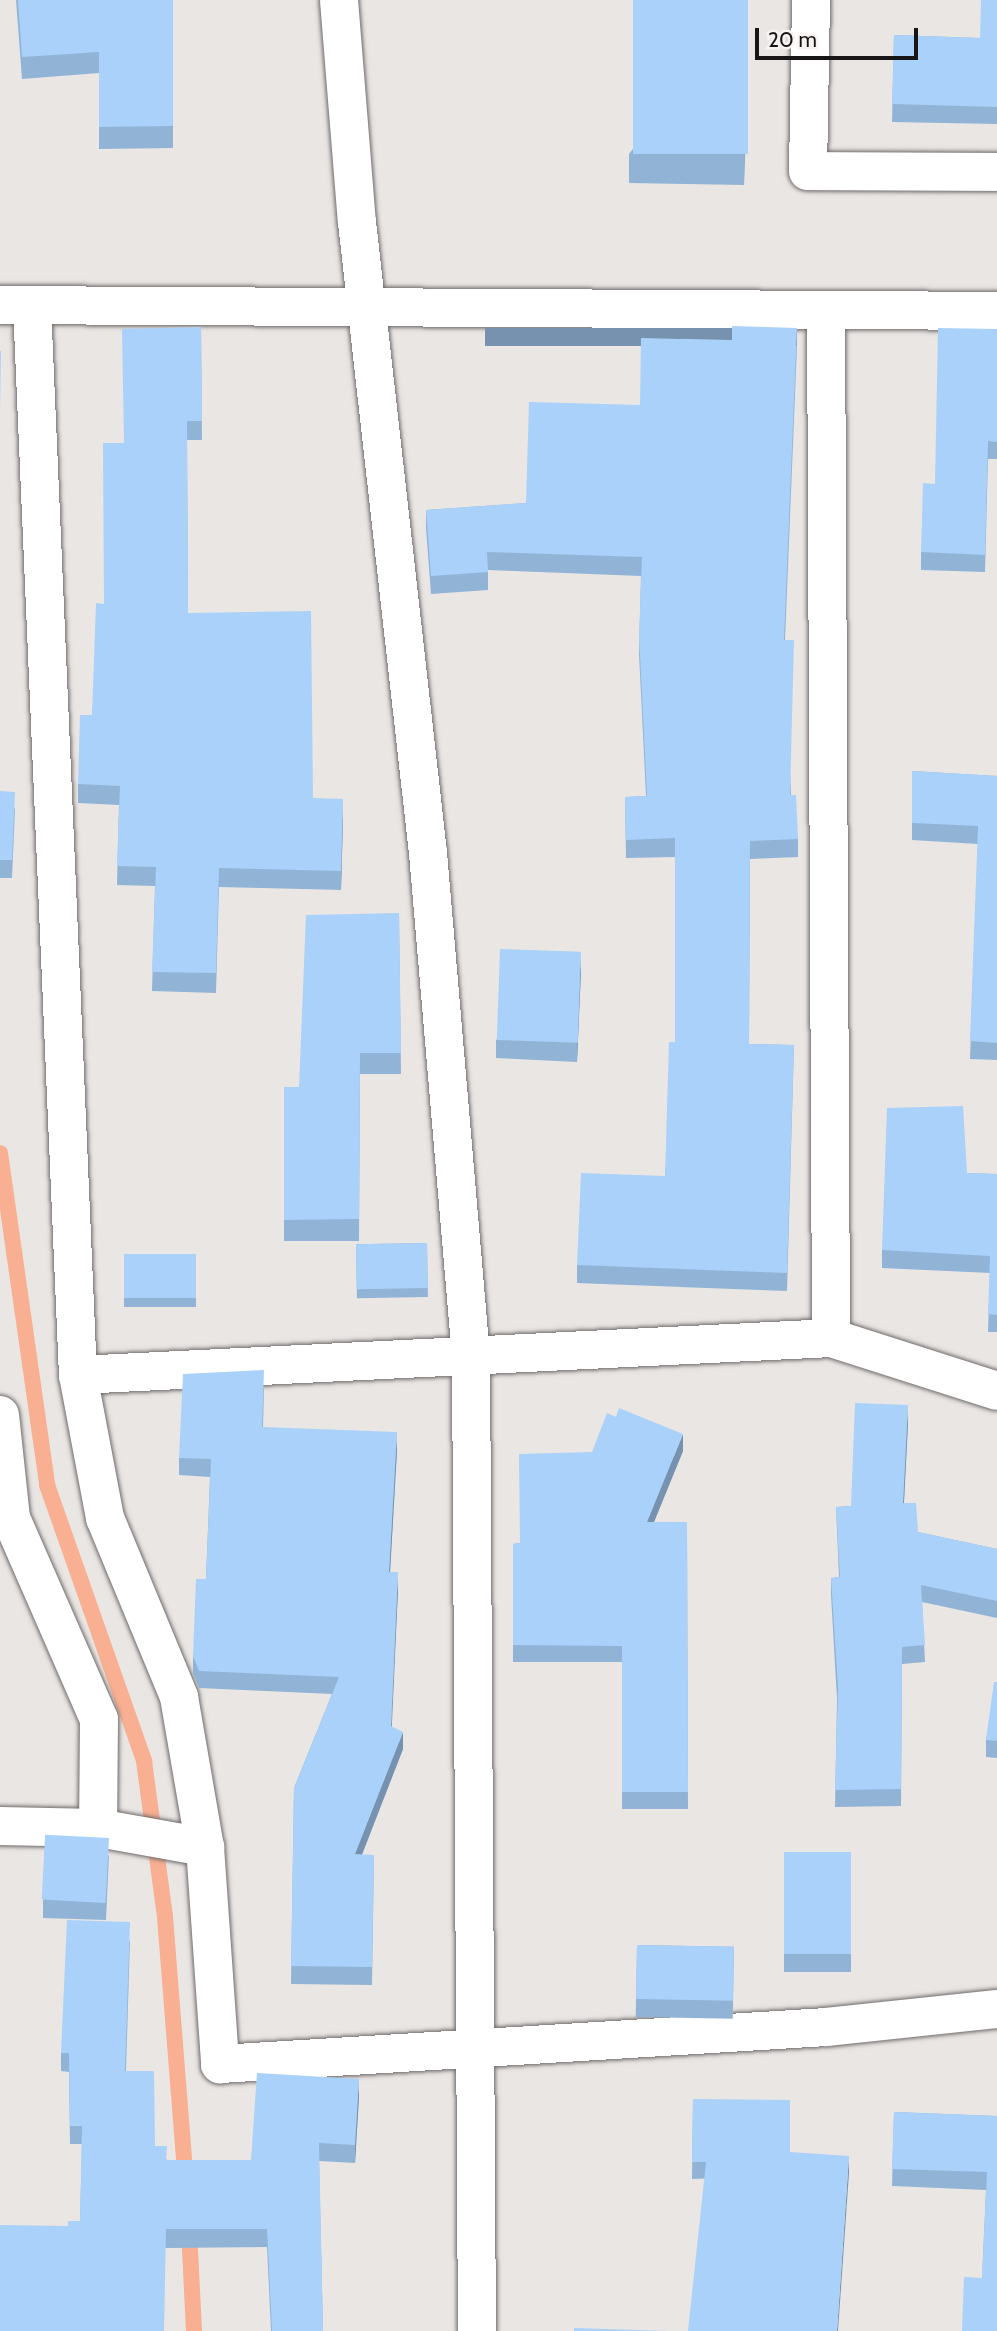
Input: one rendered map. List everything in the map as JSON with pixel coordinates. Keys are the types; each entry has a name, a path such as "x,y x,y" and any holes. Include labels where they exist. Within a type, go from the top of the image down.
{"street":[{"path":"338,0 367,304 428,853 471,1357 478,2048 477,2331"},
{"path":"811,0 808,171 997,172"},
{"path":"997,311 367,304 16,305 78,1375 105,1518 179,1697 205,1847 220,2064 826,2027 997,2009"},
{"path":"826,310 831,1338"},
{"path":"78,1375 831,1338 997,1391"},
{"path":"0,1415 11,1518 99,1719 98,1828"},
{"path":"0,1826 98,1828 205,1847"}],"building":[{"path":"18,0 173,0 173,126 99,127 99,52 22,57"},
{"path":"633,0 748,0 748,154 633,154"},
{"path":"981,0 997,0 997,107 892,104 894,35 980,38"},
{"path":"732,326 797,328 784,640 794,640 790,795 796,795 798,839 750,841 749,1044 794,1045 787,1273 577,1265 581,1173 665,1176 669,1042 675,1042 675,838 626,840 625,797 647,796 639,636 642,557 487,552 488,572 431,576 426,510 526,503 529,402 640,405 641,338 732,340"},
{"path":"201,327 202,421 187,421 188,613 311,611 313,798 343,799 341,871 219,868 216,973 152,972 156,867 117,866 120,786 78,784 80,715 92,715 96,603 104,604 103,443 124,443 122,329"},
{"path":"938,328 997,329 997,442 988,441 985,555 921,552 923,483 935,484"},
{"path":"912,771 997,776 997,1043 970,1041 978,826 912,823"},
{"path":"0,791 15,792 12,860 0,860"},
{"path":"399,913 401,1053 360,1053 359,1219 284,1220 284,1087 299,1087 306,915"},
{"path":"500,949 581,952 578,1043 497,1040"},
{"path":"963,1106 967,1173 997,1174 997,1315 988,1314 990,1256 882,1250 887,1108"},
{"path":"427,1243 428,1288 357,1289 356,1244"},
{"path":"124,1254 196,1254 196,1298 124,1298"},
{"path":"264,1370 262,1427 397,1432 389,1572 398,1572 391,1726 403,1732 355,1854 374,1855 372,1967 291,1966 294,1788 339,1677 199,1671 193,1656 196,1579 206,1579 211,1459 179,1458 183,1374"},
{"path":"855,1403 908,1405 903,1503 916,1503 918,1532 997,1549 997,1601 921,1585 925,1645 902,1647 901,1789 835,1790 838,1687 831,1578 840,1577 836,1507 851,1506"},
{"path":"619,1408 683,1434 647,1522 687,1522 688,1792 622,1792 622,1646 513,1645 513,1544 520,1543 519,1454 592,1452 607,1413 616,1417"},
{"path":"994,1682 997,1682 997,1741 986,1740"},
{"path":"45,1835 109,1838 106,1903 42,1900"},
{"path":"784,1852 851,1852 851,1954 784,1954"},
{"path":"67,1920 130,1922 125,2071 154,2071 155,2146 167,2146 166,2160 251,2160 257,2073 359,2079 355,2145 319,2143 323,2331 272,2331 267,2229 166,2229 164,2331 0,2331 0,2225 68,2226 68,2221 80,2221 82,2126 70,2126 69,2053 61,2053"},
{"path":"637,1945 734,1947 733,2001 636,1999"},
{"path":"693,2099 790,2100 790,2152 849,2156 837,2331 688,2331 706,2162 692,2162"},
{"path":"894,2112 997,2116 997,2331 962,2331 964,2277 982,2278 987,2172 892,2169"},
{"path":"574,2328 669,2331 574,2331"}],"waterway":[{"path":"0,1153 47,1485 144,1761 165,1917 186,2182"},
{"path":"189,2229 194,2331"}]}
